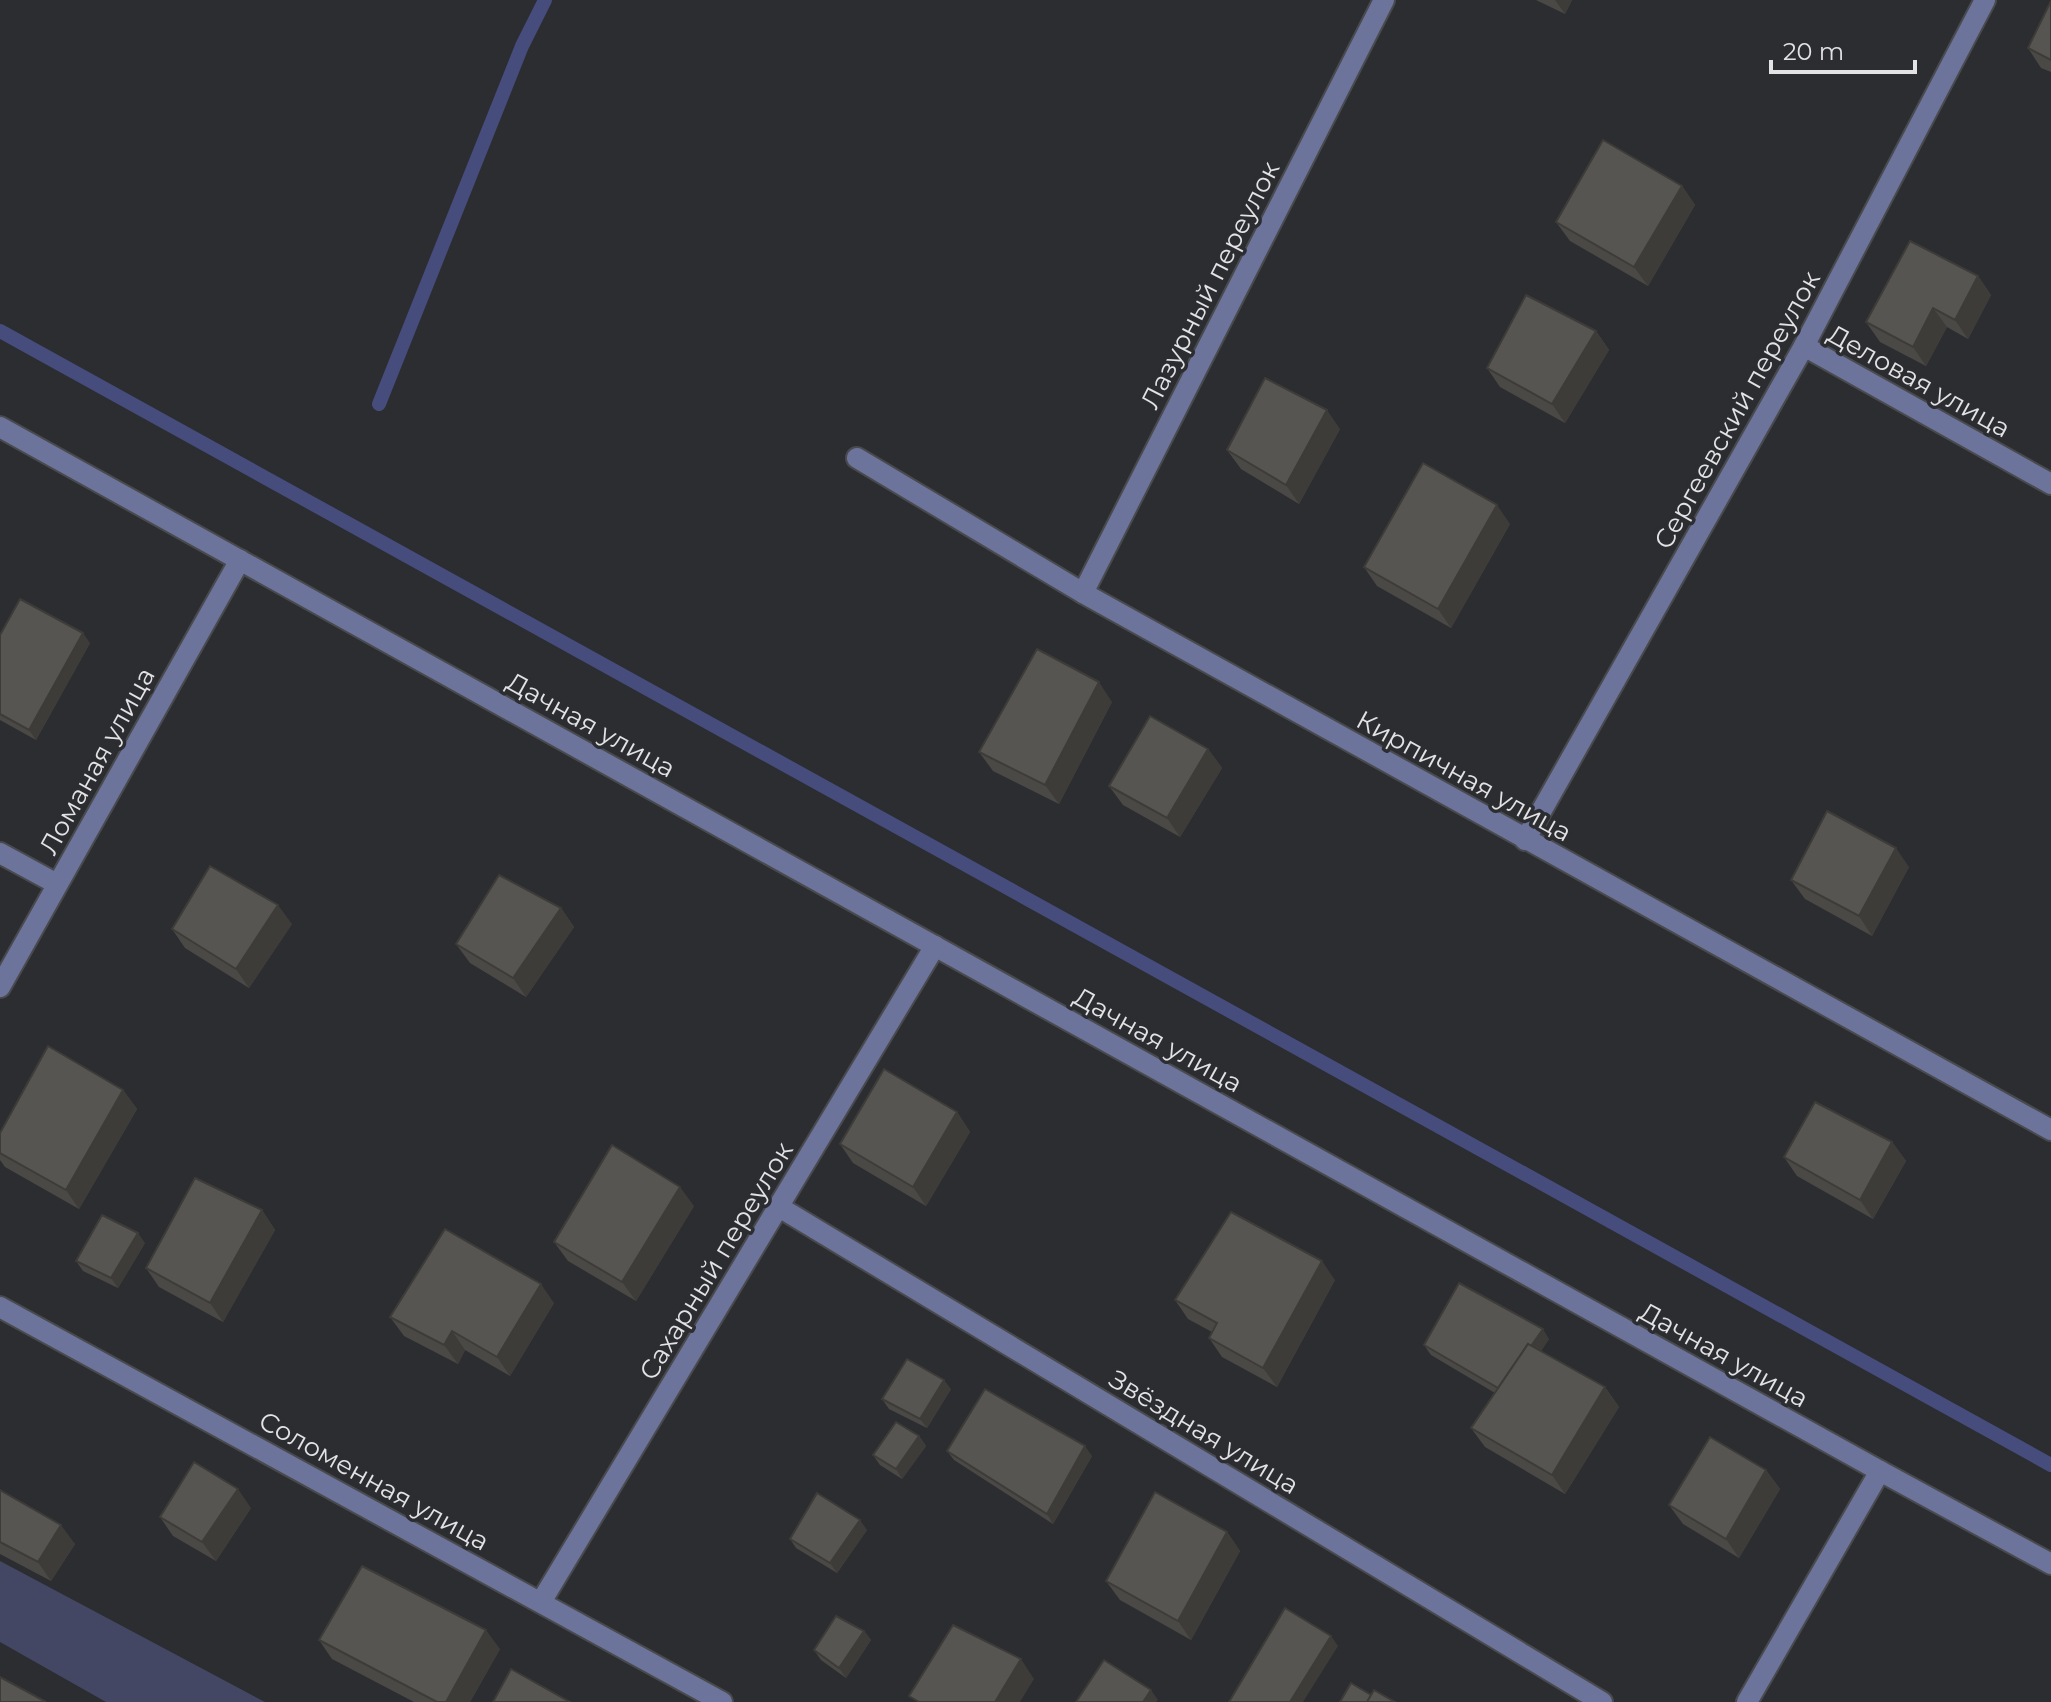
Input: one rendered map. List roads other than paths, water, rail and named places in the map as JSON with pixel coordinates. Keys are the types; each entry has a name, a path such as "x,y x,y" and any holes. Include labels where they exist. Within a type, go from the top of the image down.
{"street":[{"name":"Лазурный переулок","path":"1083,593 1384,0"},
{"name":"Сергеевский переулок","path":"1525,840 1804,346 1985,0"},
{"name":"Деловая улица","path":"1804,346 2051,484"},
{"name":"Дачная улица","path":"0,427 2051,1564"},
{"name":"Кирпичная улица","path":"857,458 1083,593 2051,1130"},
{"name":"Ломаная улица","path":"0,987 240,560"},
{"path":"0,853 57,884"},
{"name":"Сахарный переулок","path":"541,1602 935,946"},
{"name":"Звёздная улица","path":"779,1207 1602,1702"},
{"name":"Соломенная улица","path":"0,1307 722,1702"},
{"path":"1747,1702 1880,1471"}],"waterway":[{"path":"379,404 522,46 545,0"},
{"path":"0,331 2051,1465"}]}
